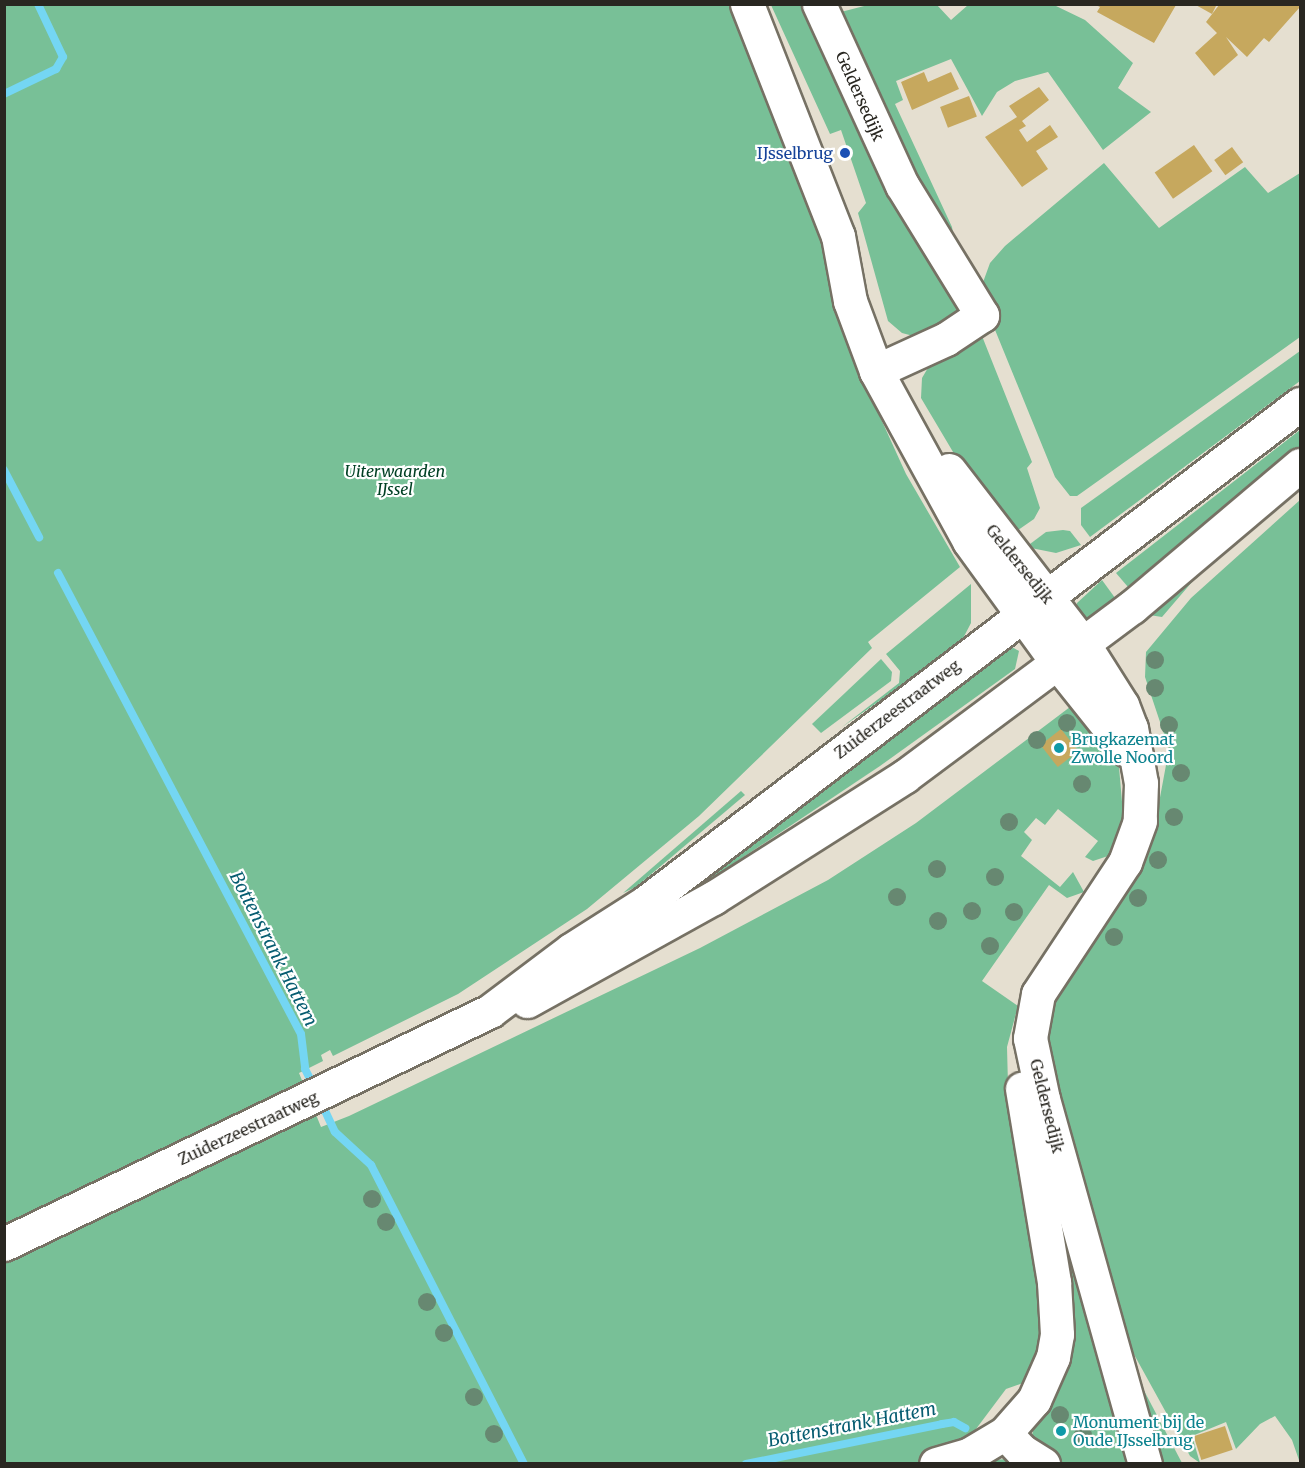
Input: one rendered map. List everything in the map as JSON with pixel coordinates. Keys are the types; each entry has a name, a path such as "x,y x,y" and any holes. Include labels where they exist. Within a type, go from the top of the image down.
{"main road":[{"name":"Geldersedijk","path":"747,4 838,236 850,301 885,367 954,516 1034,606 1071,655 1094,704 1139,768 1141,802 1134,845 1043,985 1034,1009 1030,1038 1043,1099 1145,1464"},
{"name":"Geldersedijk","path":"819,4 902,185 982,315 946,339 885,367"},
{"name":"Zuiderzeestraatweg","path":"4,1244 490,1011 571,950 646,902 1300,404"},
{"name":"Zuiderzeestraatweg","path":"490,1011 527,1001 575,978 797,847 905,776 1071,655 1300,465"},
{"path":"936,1464 970,1454 1005,1433 1034,1400 1045,1379 1057,1334 1054,1282 1021,1082 1023,1053 1030,1038"},
{"path":"1005,1433 1043,1464"}],"green space":[{"name":"Uiterwaarden IJssel","path":"5,5 736,5 831,263 866,386 906,474 960,567 868,642 872,648 699,816 587,909 458,994 333,1056 330,1050 321,1055 323,1061 299,1073 321,1127 349,1116 700,948 828,880 916,823 1070,707 1083,712 1112,748 1119,767 1124,825 1111,855 1093,861 1085,857 1098,841 1058,809 1045,825 1036,818 1024,832 1032,840 1021,856 1060,887 1073,872 1084,892 1067,898 1049,885 982,981 1018,1006 1007,1047 1008,1085 1046,1340 1026,1382 1006,1389 964,1445 988,1460 1010,1459 1022,1463 5,1464"},
{"path":"771,5 810,5 960,303 953,320 917,337 902,333 888,321 858,213 866,203 841,130 830,134"},
{"path":"868,5 937,5 951,20 968,5 1054,5 1085,20 1133,63 1118,88 1151,112 1103,150 1048,72 1015,81 997,92 982,116 951,59 896,81 903,100 895,104 952,227 955,245 927,206 837,13"},
{"path":"1104,163 1159,228 1245,167 1268,193 1300,173 1300,337 1077,496 1070,496 1055,477 982,298 982,285 990,263 1005,246"},
{"path":"982,336 1032,462 1027,468 1040,508 1034,519 1011,535 956,457 921,398 922,378 932,361"},
{"path":"1300,351 1300,381 1090,537 1081,525 1081,508"},
{"path":"1300,430 1300,449 1134,594 1116,573"},
{"path":"1300,486 1192,582 1162,617 1149,615 1146,611"},
{"path":"1300,500 1300,1463 1292,1440 1275,1416 1260,1424 1236,1449 1226,1422 1192,1436 1200,1463 1190,1456 1120,1329 1044,1048 1055,997 1137,874 1153,835 1169,749 1145,677 1146,652 1191,598"},
{"path":"1070,531 1081,545 1056,553 1026,547 1046,532"},
{"path":"1102,580 1118,602 1091,621 1084,619 1076,609 1077,603"},
{"path":"971,584 971,623 959,646 842,727 899,683 900,671 886,654"},
{"path":"1005,643 1019,651 1015,669 880,766 670,906 555,971"},
{"path":"881,659 892,672 891,681 821,733 812,724"},
{"path":"741,791 745,795 636,887 623,893"},
{"path":"1049,1186 1135,1463 1060,1463 1034,1442 1032,1435 1040,1406"},
{"path":"1132,1371 1139,1381 1182,1463 1156,1463"}],"building":[{"path":"1194,4 1217,4 1212,14"},
{"path":"1096,5 1176,5 1154,43 1097,12 1100,7"},
{"path":"1219,5 1300,5 1300,7 1269,42 1264,38 1247,57 1226,37 1238,55 1214,76 1195,53 1217,33 1206,22"},
{"path":"924,72 928,82 951,72 959,89 912,110 901,82"},
{"path":"1039,87 1049,100 1022,121 1026,126 1019,130 1027,142 1050,125 1058,137 1036,151 1048,169 1022,187 985,137 1017,117 1009,106"},
{"path":"969,96 977,117 948,128 940,107"},
{"path":"1194,145 1212,171 1173,199 1155,173"},
{"path":"1232,147 1243,162 1225,175 1214,160"},
{"name":"Brugkazemat Zwolle Noord","path":"1061,729 1078,751 1058,767 1041,745"},
{"path":"1225,1426 1233,1450 1201,1460 1194,1436"}],"waterway":[{"name":"Bottenstrank Hattem","path":"4,94 56,69 63,57 38,4"},
{"name":"Bottenstrank Hattem","path":"4,470 39,537"},
{"name":"Bottenstrank Hattem","path":"58,573 301,1034 305,1069 315,1089"},
{"name":"Bottenstrank Hattem","path":"320,1100 335,1132 371,1165 524,1464"},
{"name":"Bottenstrank Hattem","path":"746,1464 954,1422 965,1428"}],"place":[{"name":"IJsselbrug","path":"845,153"},
{"name":"Brugkazemat Zwolle Noord","path":"1059,748"},
{"name":"Monument bij de Oude IJsselbrug","path":"1061,1431"}]}
